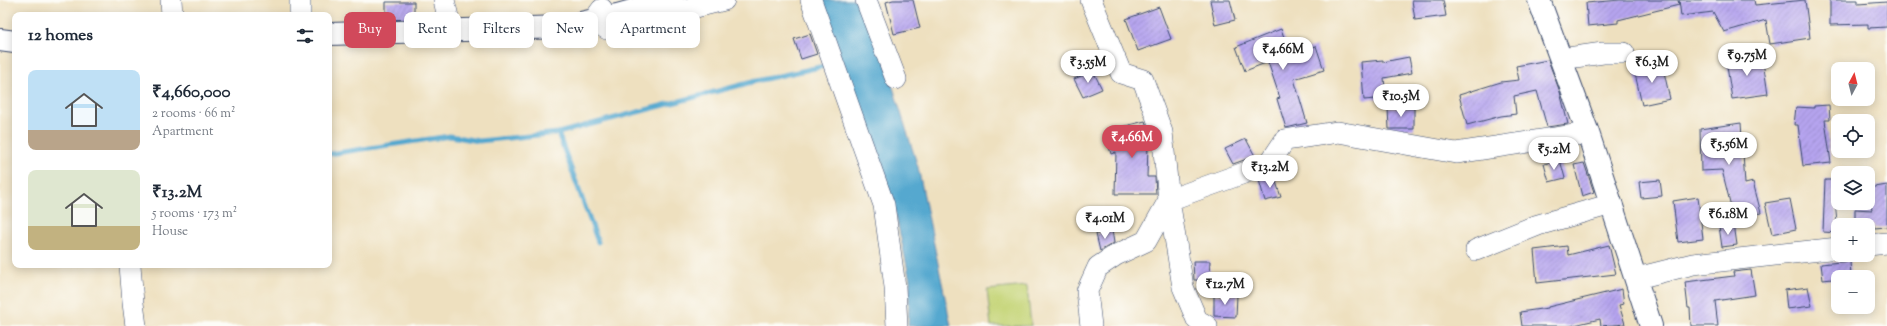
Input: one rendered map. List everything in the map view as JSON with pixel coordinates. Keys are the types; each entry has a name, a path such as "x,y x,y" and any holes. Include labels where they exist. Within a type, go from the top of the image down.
{"main road":[{"path":"598,19 672,0"},
{"path":"1539,0 1588,133 1651,326"},
{"path":"461,30 542,28"},
{"path":"332,34 404,32"},
{"path":"0,40 12,42"}],"street":[{"path":"172,0 172,12"},
{"path":"300,0 300,12"},
{"path":"444,0 447,12"},
{"path":"598,14 602,8 633,0"},
{"path":"598,23 607,29 724,0"},
{"path":"810,0 884,205 895,286 898,326"},
{"path":"866,0 896,79"},
{"path":"1091,0 1120,73 1144,80 1162,132 1169,200 1183,287 1197,320 1207,326"},
{"path":"1562,59 1603,53 1624,53"},
{"path":"1091,326 1087,291 1098,267 1116,255 1146,241 1169,200 1269,164 1285,140 1338,132 1456,153 1588,133"},
{"path":"1476,250 1538,225 1612,204"},
{"path":"1875,244 1887,243"},
{"path":"1636,278 1693,264 1831,249"},
{"path":"130,268 136,326"}],"green space":[{"path":"1027,286 1031,326 991,326 987,290"}],"water":[{"path":"817,0 861,0 881,49 918,167 951,326 908,326 910,280 892,198"}],"building":[{"path":"893,0 913,0 920,28 894,34 886,2"},
{"path":"1210,0 1230,0 1235,20 1215,25"},
{"path":"1412,0 1443,0 1446,16 1415,20"},
{"path":"1620,0 1678,0 1679,5 1618,20 1618,23 1588,26 1586,3"},
{"path":"1679,0 1754,0 1755,5 1805,0 1810,38 1770,44 1766,20 1724,32 1713,12 1681,16"},
{"path":"1830,0 1858,0 1858,4 1887,2 1887,27 1868,28 1868,24 1830,25"},
{"path":"386,2 414,2 414,12 404,12 404,19 396,20 396,12 386,12"},
{"path":"1159,7 1171,39 1138,51 1126,19"},
{"path":"1281,29 1290,54 1316,46 1324,70 1294,79 1307,123 1286,128 1277,99 1280,98 1268,62 1245,71 1236,47"},
{"path":"810,34 817,54 801,59 794,39"},
{"path":"1762,55 1768,94 1732,99 1726,60"},
{"path":"1409,57 1412,73 1384,78 1386,98 1364,100 1361,62 1383,60 1383,62"},
{"path":"1548,60 1560,92 1568,124 1547,127 1537,91 1514,96 1516,114 1501,116 1467,125 1459,95 1501,82 1519,80 1516,66"},
{"path":"1662,63 1670,99 1642,105 1634,69"},
{"path":"1093,71 1102,89 1083,97 1074,79"},
{"path":"1829,105 1830,120 1825,120 1831,163 1803,166 1798,125 1794,125 1796,107 1814,108 1814,106"},
{"path":"1388,108 1414,108 1414,129 1389,129"},
{"path":"1145,121 1150,135 1151,144 1148,145 1147,177 1155,177 1156,194 1115,194 1116,152 1111,154 1105,131"},
{"path":"1741,123 1745,184 1753,182 1761,213 1734,219 1722,170 1701,171 1700,129"},
{"path":"1246,139 1255,156 1233,164 1225,149"},
{"path":"1560,160 1565,178 1549,182 1544,164"},
{"path":"1584,163 1594,192 1582,196 1574,165"},
{"path":"1274,176 1281,197 1265,201 1259,180"},
{"path":"1660,180 1662,196 1641,198 1639,182"},
{"path":"1825,180 1831,180 1831,210 1836,210 1837,218 1831,218 1831,233 1823,232"},
{"path":"1887,185 1887,227 1875,228 1875,218 1855,218 1855,210 1875,210 1875,187"},
{"path":"1698,197 1703,239 1678,242 1673,201"},
{"path":"1790,199 1796,229 1772,234 1765,203"},
{"path":"1734,224 1737,245 1722,247 1719,226"},
{"path":"1112,230 1114,243 1100,251 1096,234"},
{"path":"1609,245 1616,274 1537,283 1534,250 1567,246 1568,255"},
{"path":"1193,261 1210,261 1209,280 1194,280"},
{"path":"1850,262 1851,270 1831,270 1831,279 1823,280 1821,264"},
{"path":"1751,270 1755,295 1715,301 1718,326 1691,326 1690,308 1688,308 1685,282 1734,276 1733,272"},
{"path":"1808,287 1812,306 1787,309 1785,290"},
{"path":"1622,289 1624,304 1619,305 1625,324 1601,326 1600,319 1570,326 1522,326 1520,312 1548,308"},
{"path":"1214,295 1237,295 1236,317 1214,316"}],"waterway":[{"path":"598,242 558,133 756,81 829,65"},
{"path":"332,154 450,136 479,141 558,133"}]}
